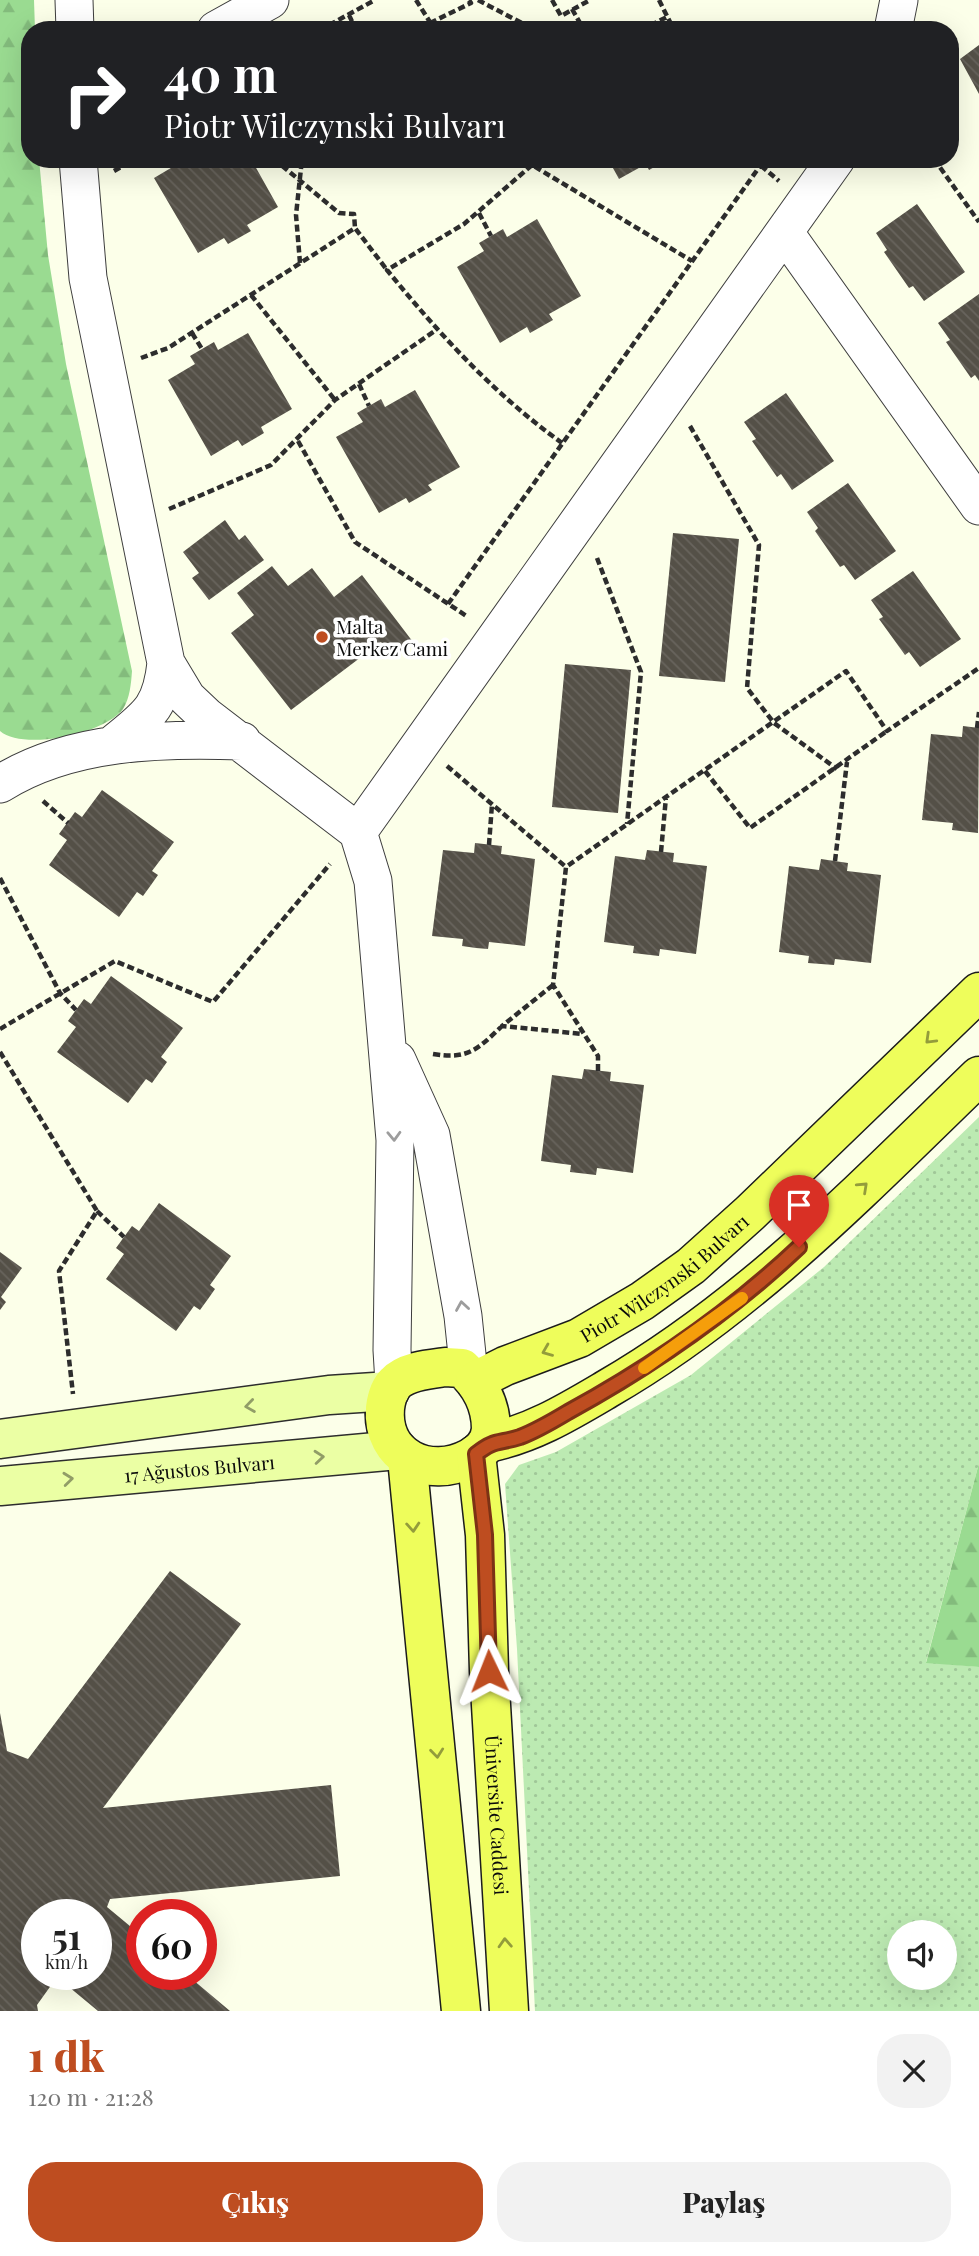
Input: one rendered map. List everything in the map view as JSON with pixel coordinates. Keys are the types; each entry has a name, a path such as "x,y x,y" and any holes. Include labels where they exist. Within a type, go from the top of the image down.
{"main road":[{"name":"Piotr Wilczynski Bulvarı","path":"472,1378 579,1338 642,1301 691,1266 750,1213 979,992"},
{"path":"402,1454 427,1467 455,1465 482,1449 520,1436 566,1413 695,1334 758,1285 979,1076"},
{"path":"0,1439 392,1387 408,1375 445,1367 462,1368 472,1378 489,1409 490,1437 482,1449"},
{"path":"392,1387 385,1417 388,1433 402,1454 461,2011"},
{"name":"Üniversite Caddesi","path":"482,1449 489,1685 509,2011"},
{"name":"17 Ağustos Bulvarı","path":"0,1486 402,1454"}],"street":[{"path":"74,0 75,21"},
{"path":"232,21 270,0"},
{"path":"895,21 899,0"},
{"path":"79,168 88,278 166,663 163,691 153,708 112,746"},
{"path":"358,832 419,742 830,168"},
{"path":"785,233 979,506"},
{"path":"166,663 187,698 358,832 373,881 389,1044 395,1140 392,1387"},
{"path":"4,776 46,761 112,746 201,740 242,741"},
{"path":"389,1044 431,1135 472,1378"}],"path":[{"path":"336,21 375,0"},
{"path":"416,0 429,21"},
{"path":"434,21 471,3 469,0"},
{"path":"478,0 518,21"},
{"path":"552,0 561,16 590,0"},
{"path":"659,0 669,21"},
{"path":"572,9 579,21"},
{"path":"348,14 352,21"},
{"path":"659,21 667,17"},
{"path":"284,168 339,213 354,214 355,229 436,330 527,418 562,443"},
{"path":"300,263 296,215 301,168"},
{"path":"387,270 479,213 529,168"},
{"path":"537,168 692,261"},
{"path":"448,604 759,168"},
{"path":"940,168 979,222"},
{"path":"479,213 491,236"},
{"path":"106,365 154,354 192,333 355,229"},
{"path":"250,295 335,400"},
{"path":"139,522 271,465 298,441 335,400 436,330"},
{"path":"192,333 202,349"},
{"path":"359,384 369,406"},
{"path":"673,387 720,481 759,545 747,688 774,723 837,769"},
{"path":"298,441 355,542 496,635"},
{"path":"581,517 641,672 627,825"},
{"path":"705,771 750,828 979,668"},
{"path":"598,1071 598,1056 553,985 566,867 846,671 887,731"},
{"path":"977,728 979,712"},
{"path":"419,742 566,867"},
{"path":"835,861 847,762"},
{"path":"661,852 666,797"},
{"path":"489,845 492,804"},
{"path":"0,1029 115,961 213,1002 358,832"},
{"path":"0,878 60,993 76,1010"},
{"path":"389,1044 437,1055 466,1055 477,1050 553,985"},
{"path":"502,1026 584,1034"},
{"path":"0,1052 97,1211 124,1237"},
{"path":"77,1430 60,1271 97,1211"}],"green space":[{"path":"0,0 34,0 35,21 21,21 21,168 40,168 48,255 66,364 132,671 131,686 123,709 99,726 63,737 26,740 0,731"},
{"path":"979,1117 979,1463 926,1662 979,1667 979,2011 535,2011 517,1649 505,1484 519,1465 556,1452 691,1375 824,1267"},
{"path":"979,1463 979,1667 926,1663"}],"building":[{"path":"979,45 979,94 960,59"},
{"path":"171,168 256,168 278,207 247,225 251,231 228,244 224,238 198,253 154,178"},
{"path":"613,168 639,168 619,179"},
{"path":"917,204 965,272 924,301 913,286 909,288 884,252 887,250 876,233"},
{"path":"537,219 581,296 549,314 553,320 530,333 527,327 500,343 457,267 484,251 479,243 503,229 507,237"},
{"path":"979,294 979,381 975,375 971,378 946,342 950,340 938,323"},
{"path":"248,333 292,409 261,427 264,433 242,446 238,440 211,456 168,380 195,364 190,356 214,342 218,350"},
{"path":"415,390 460,467 428,485 432,490 409,503 406,498 379,513 336,437 363,422 357,413 381,399 385,407"},
{"path":"786,393 834,461 792,490 781,474 777,477 752,441 756,439 744,422"},
{"path":"848,483 896,551 855,580 844,565 840,567 815,531 818,528 807,512"},
{"path":"225,520 239,540 245,535 264,560 209,600 192,578 199,573 183,552"},
{"path":"673,533 739,539 725,682 659,676"},
{"name":"Malta Merkez Cami","path":"272,566 288,586 312,568 334,597 362,575 413,642 393,658 381,642 291,710 231,633 254,615 237,593"},
{"path":"913,571 961,639 920,667 909,652 905,655 879,619 883,617 871,600"},
{"path":"565,664 631,670 618,813 552,807"},
{"path":"963,726 979,728 978,833 952,830 953,823 922,820 931,734 962,737"},
{"path":"102,790 174,842 152,871 158,875 143,896 137,892 119,917 49,865 67,840 59,834 75,812 82,817"},
{"path":"475,843 502,846 501,854 535,859 525,946 489,942 488,949 476,948 462,946 463,939 432,936 443,850 474,853"},
{"path":"647,850 674,853 673,862 707,866 696,954 660,949 659,956 633,953 634,946 604,942 615,856 645,860"},
{"path":"821,859 848,863 847,871 881,875 871,963 835,959 834,965 808,963 809,956 779,952 789,866 819,870"},
{"path":"111,976 183,1028 161,1057 167,1062 152,1083 146,1079 128,1103 57,1052 76,1027 68,1021 84,999 91,1004"},
{"path":"584,1069 611,1072 610,1081 644,1085 633,1173 597,1168 596,1175 570,1172 571,1165 541,1161 552,1075 582,1079"},
{"path":"159,1203 231,1256 210,1285 215,1289 200,1310 194,1306 176,1331 106,1279 124,1254 116,1248 132,1226 139,1231"},
{"path":"0,1252 22,1268 1,1297 6,1302 0,1310"},
{"path":"170,1571 241,1624 103,1808 331,1785 340,1876 110,1899 21,1899 21,1990 48,1990 37,2005 38,2011 0,2011 0,1713 7,1751 28,1759"},
{"path":"112,1911 126,1923 126,1990 205,1990 230,2011 98,2011 73,1990 112,1990"}],"slow traffic":[{"path":"644,1368 742,1298"}],"place":[{"name":"Malta Merkez Cami","path":"322,637"}],"route":[{"path":"489,1671 485,1535 476,1454 487,1443 520,1436 566,1413 668,1353 758,1285 799,1247"}]}
